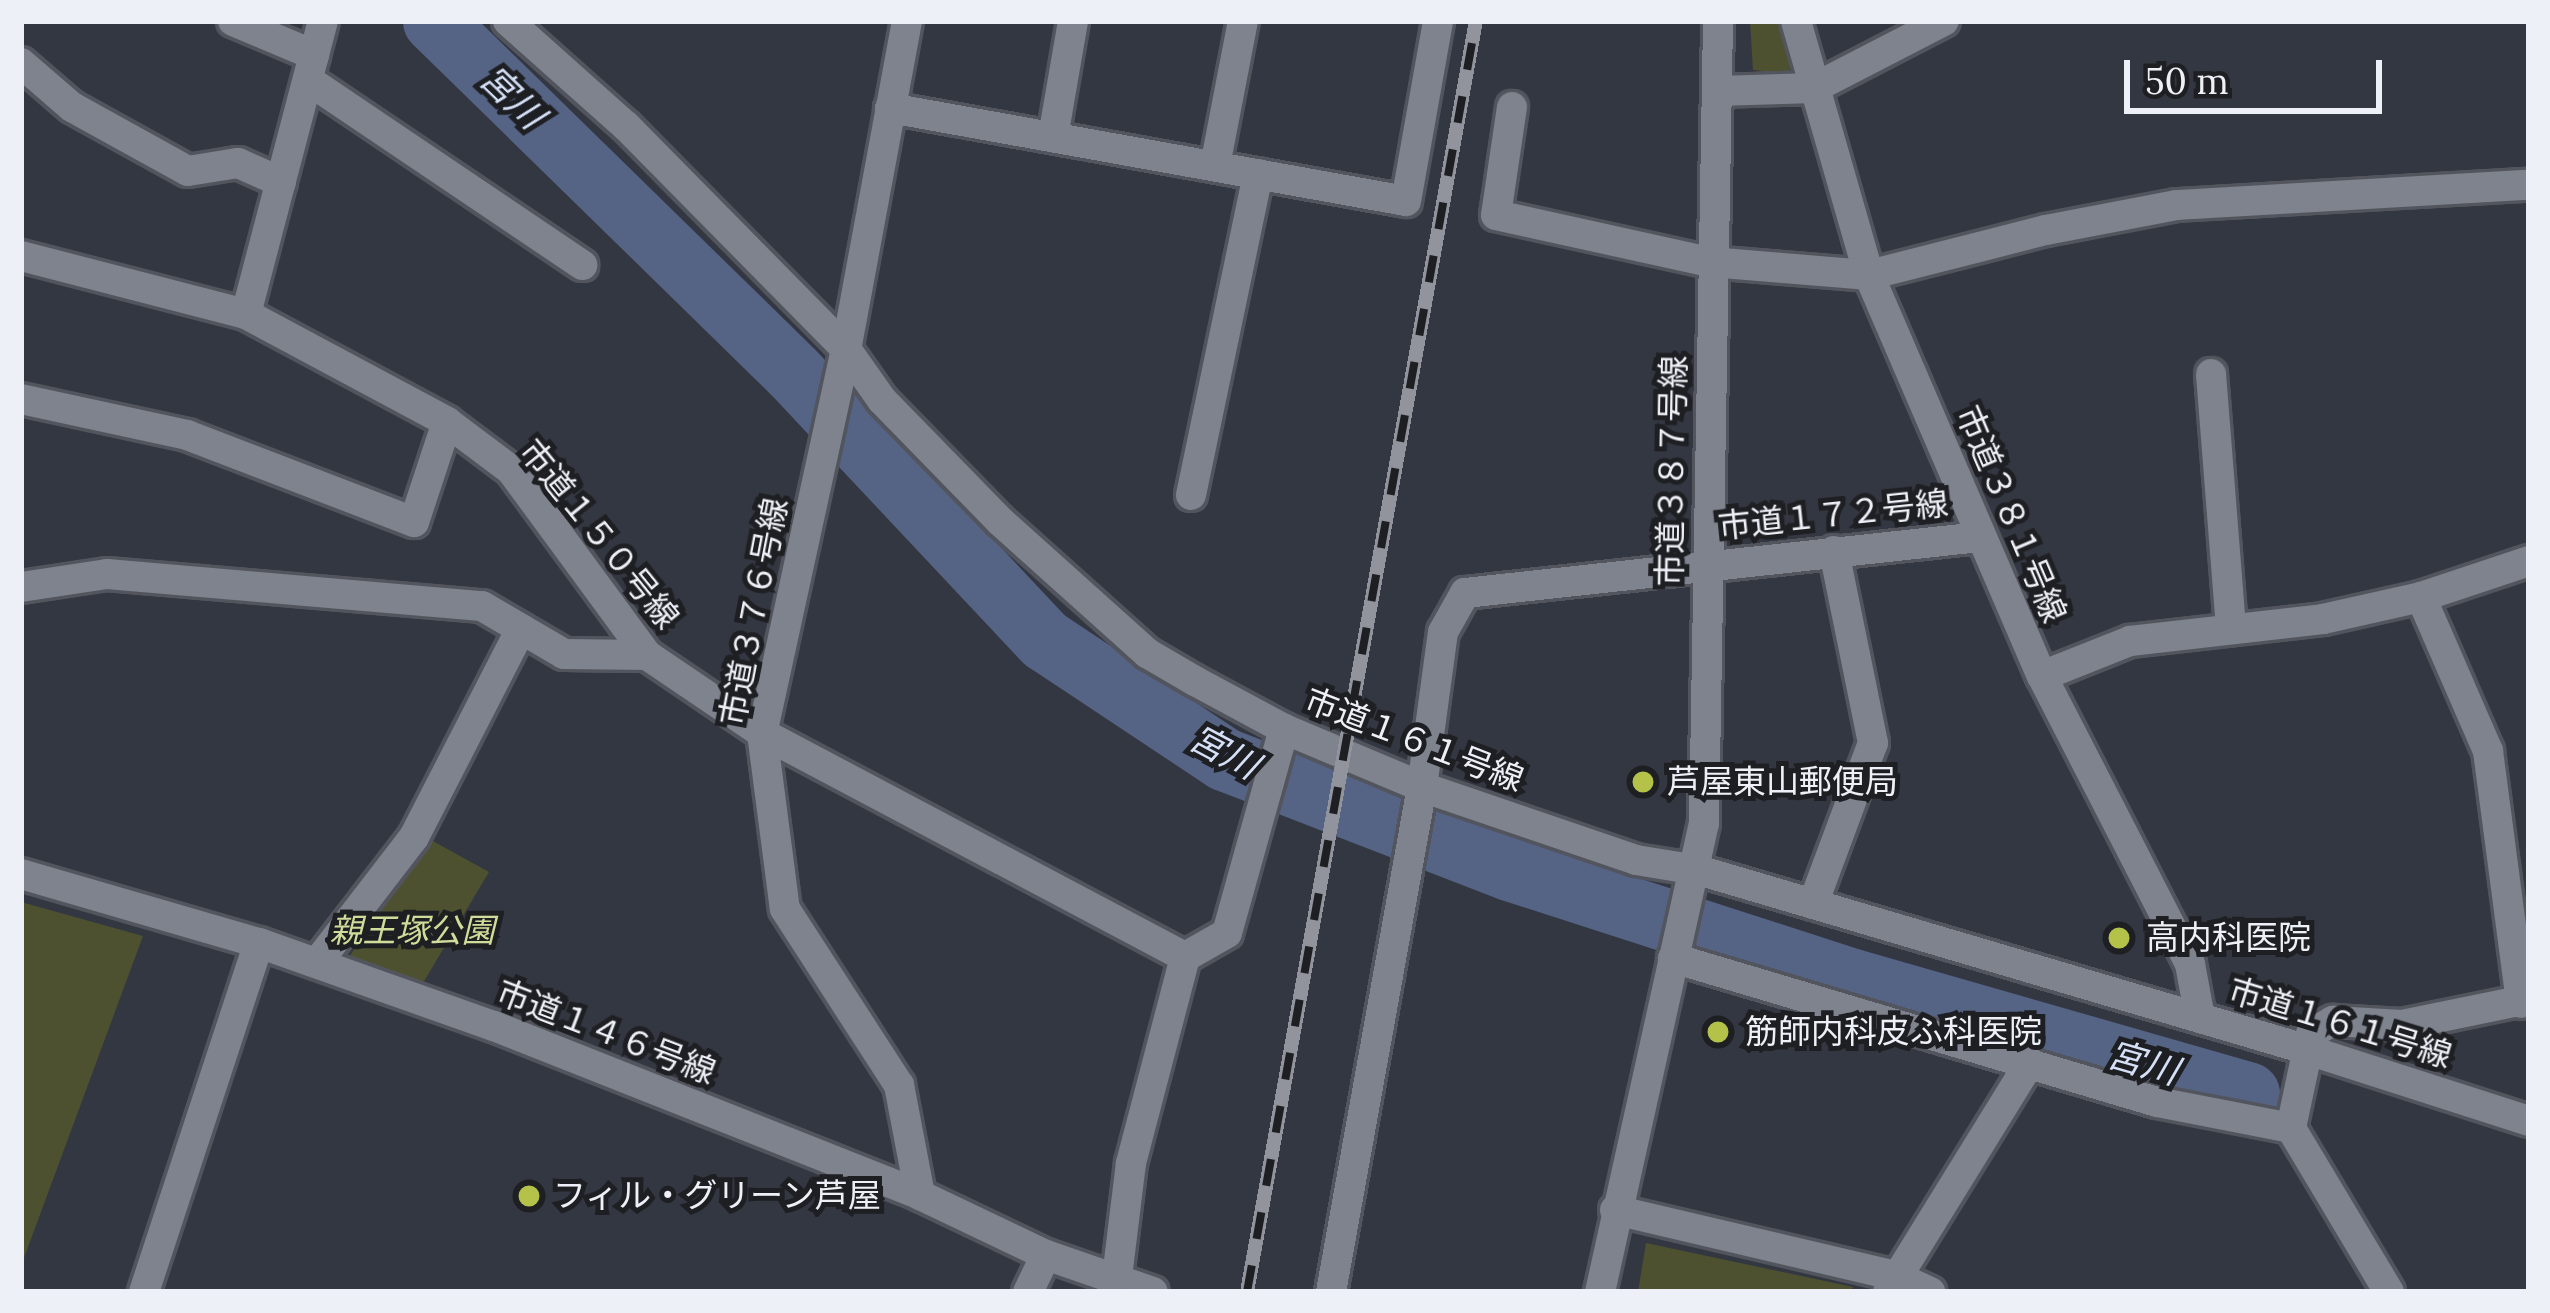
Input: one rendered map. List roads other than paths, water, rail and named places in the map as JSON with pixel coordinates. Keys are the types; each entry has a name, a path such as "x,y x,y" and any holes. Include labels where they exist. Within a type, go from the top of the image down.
{"street":[{"path":"233,21 311,68 582,265"},
{"path":"246,314 323,21"},
{"name":"市道１６１号線","path":"508,21 626,126 846,350 882,400 1000,521 1147,652 1280,741 1636,860 1698,870 2305,1048 2529,1121"},
{"path":"846,350 907,21"},
{"path":"1053,137 1072,21"},
{"path":"1215,166 1243,21"},
{"path":"890,109 1406,201 1438,21"},
{"name":"市道３８７号線","path":"1600,1292 1615,1210 1698,870 1704,824 1710,262 1718,21"},
{"name":"市道３８１号線","path":"1796,21 1869,275 2042,676 2190,964 2200,1018"},
{"path":"1718,91 1814,88 1943,21"},
{"path":"21,63 72,107 188,171 238,163 281,182"},
{"path":"1512,107 1496,215 1710,262 1869,275 2046,230 2177,205 2529,185"},
{"path":"1191,495 1258,174"},
{"name":"市道１５０号線","path":"21,256 246,314 447,422 511,470 647,655 762,733 1185,957"},
{"name":"市道３７６号線","path":"846,350 762,733 785,909 899,1085 920,1195"},
{"path":"2211,374 2231,629"},
{"path":"21,399 187,435 414,522 447,422"},
{"name":"市道１７２号線","path":"1422,787 1443,632 1465,593 1980,536"},
{"path":"1813,904 1874,743 1834,551"},
{"path":"2042,676 2130,641 2324,619 2421,597 2529,561"},
{"path":"21,587 107,574 482,606 564,654 647,655"},
{"path":"2389,1292 2291,1128 2311,1034 2333,1021 2402,1025 2525,1001 2488,751 2421,597"},
{"path":"316,963 414,838 521,629"},
{"path":"1118,1276 1131,1163 1185,957 1227,932 1280,741"},
{"path":"1331,1292 1422,787"},
{"name":"市道１４６号線","path":"21,874 259,943 494,1026 920,1195 1046,1255 1118,1276 1153,1292"},
{"path":"1678,941 2157,1102 2291,1128"},
{"path":"144,1292 259,943"},
{"path":"1892,1284 2030,1062"},
{"path":"1615,1210 1931,1292"},
{"path":"1028,1292 1046,1255"}],"waterway":[{"name":"宮川","path":"434,21 793,372 1045,640 1224,759 1509,869 1853,980 2248,1093"}],"railway":[{"path":"1247,1292 1476,21"}],"place":[{"name":"芦屋東山郵便局","path":"1643,782"},
{"name":"高内科医院","path":"2119,938"},
{"name":"筋師内科皮ふ科医院","path":"1718,1032"},
{"name":"フィル・グリーン芦屋","path":"529,1196"}],"park label":[{"name":"親王塚公園","path":"412,931"}]}
